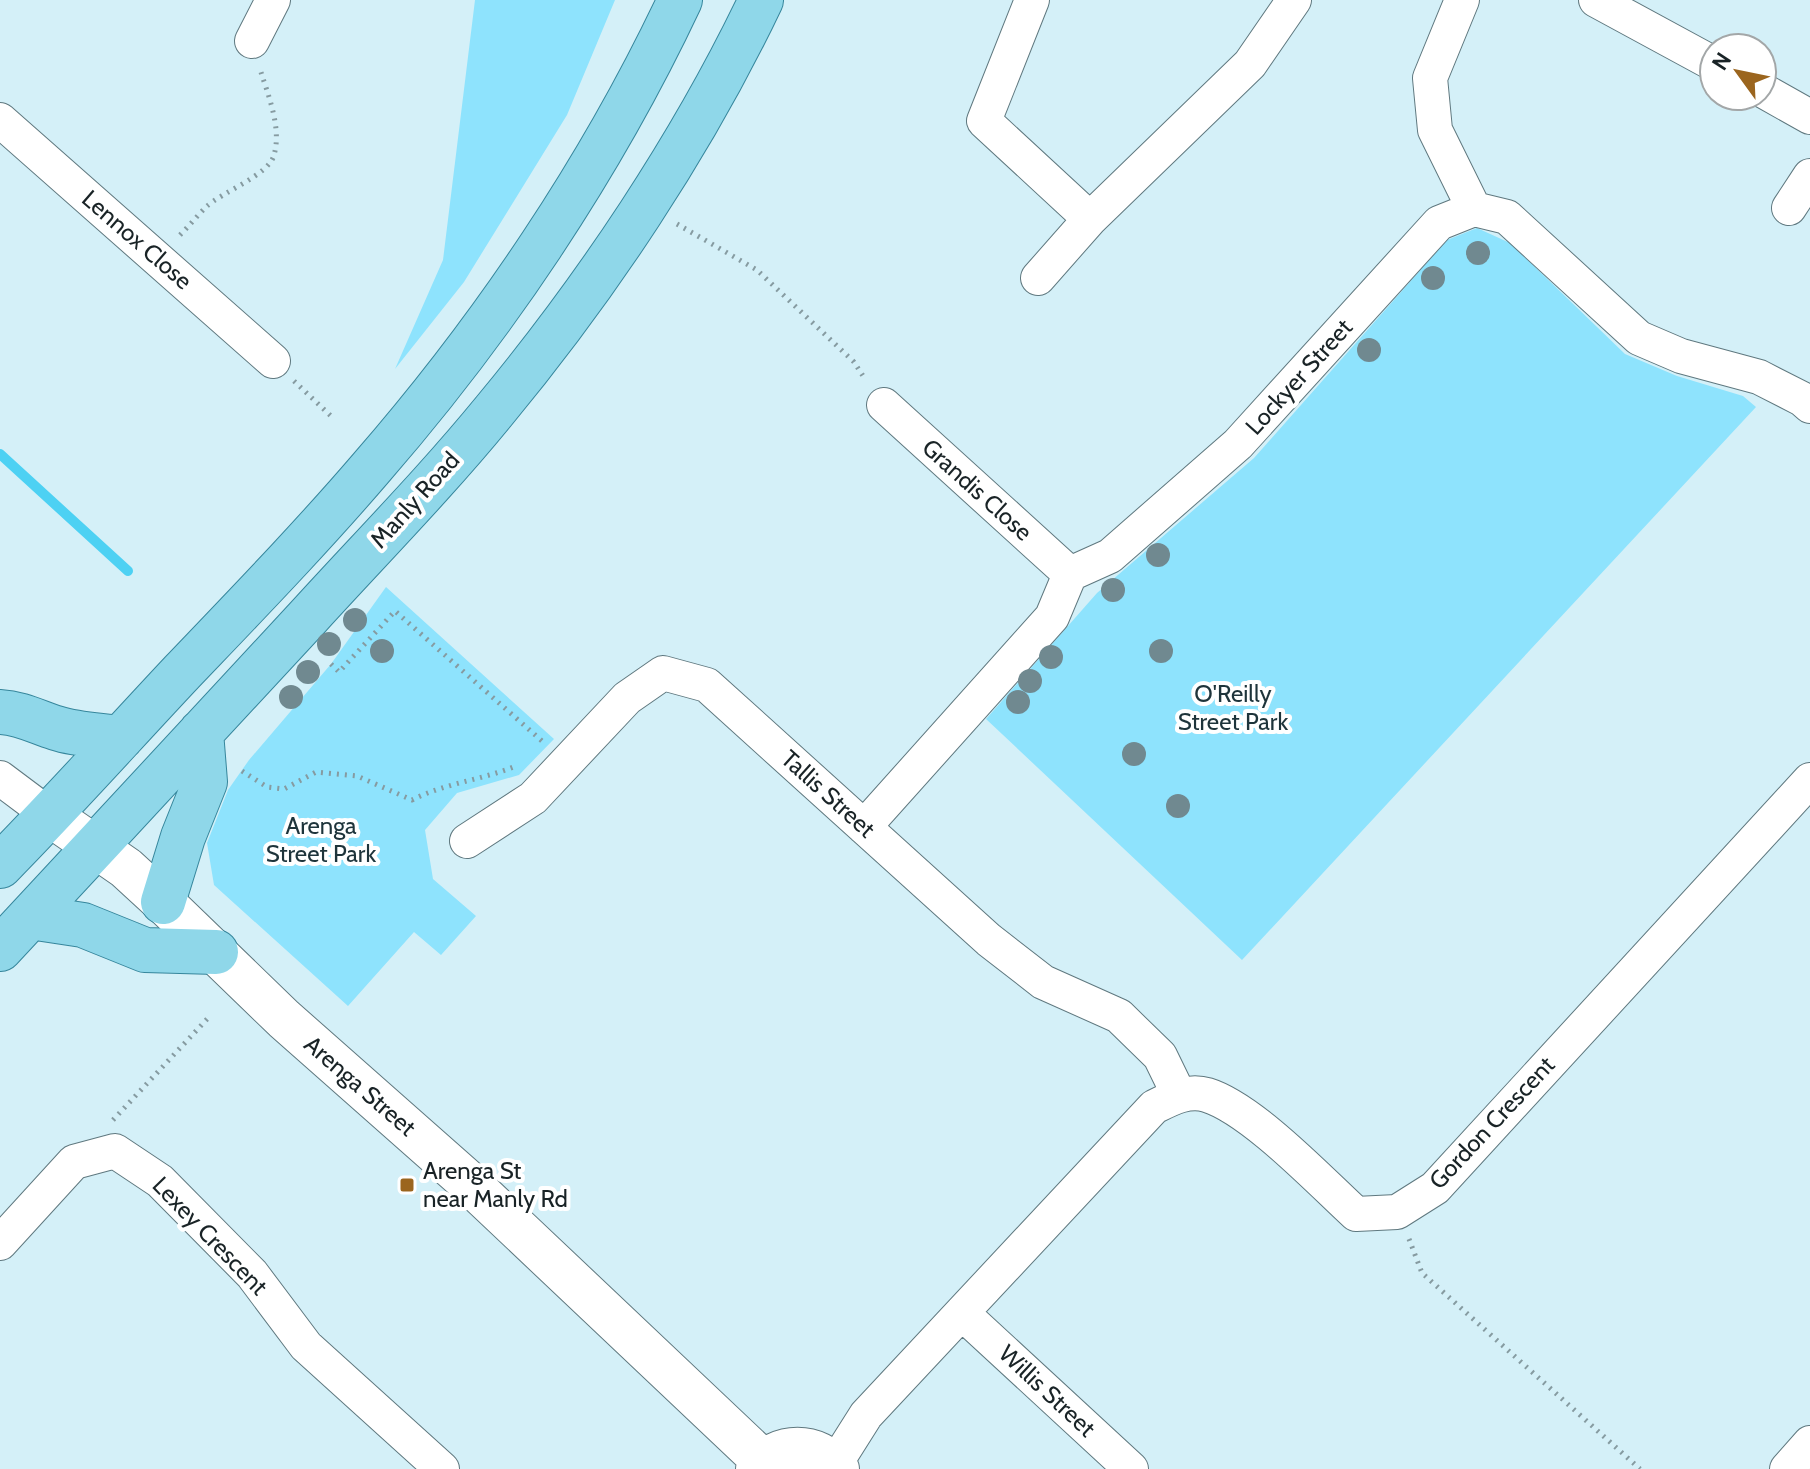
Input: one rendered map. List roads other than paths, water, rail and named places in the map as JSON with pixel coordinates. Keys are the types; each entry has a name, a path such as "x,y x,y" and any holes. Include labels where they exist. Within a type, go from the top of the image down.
{"main road":[{"name":"Manly Road","path":"0,949 494,411 637,217 694,124 761,0"},
{"path":"0,866 277,572 421,409 534,254 596,158 632,96 671,9"},
{"path":"0,712 17,713 57,729 121,738"},
{"path":"163,902 183,837 205,782 201,732"},
{"path":"30,917 83,925 145,950 216,952"}],"street":[{"path":"252,41 273,0"},
{"path":"1032,0 984,121 1090,219"},
{"path":"1038,278 1090,219 1250,64 1294,0"},
{"path":"1462,0 1430,78 1435,130 1474,209 1507,217 1639,338 1681,356 1759,377 1806,403"},
{"path":"1596,0 1698,55"},
{"path":"1778,99 1810,117"},
{"name":"Lennox Close","path":"0,120 273,361"},
{"path":"1789,208 1810,176"},
{"name":"Lockyer Street","path":"1070,574 1110,556 1238,444 1439,223 1474,209"},
{"name":"Grandis Close","path":"884,405 1070,574"},
{"path":"864,827 1052,617 1070,574"},
{"name":"Tallis Street","path":"467,841 533,798 627,698 663,673 707,685 989,940 1043,982 1119,1016 1160,1056 1179,1095"},
{"path":"0,778 48,814"},
{"name":"Gordon Crescent","path":"1179,1095 1205,1094 1244,1114 1356,1214 1397,1212 1435,1188 1810,780"},
{"name":"Arenga Street","path":"48,814 126,868 284,1019 465,1179 760,1465"},
{"path":"760,1465 778,1452 797,1447 815,1451 836,1467 866,1415 1154,1107 1179,1095"},
{"name":"Lexey Crescent","path":"0,1243 74,1162 115,1151 160,1181 252,1274 306,1346 442,1469"},
{"name":"Willis Street","path":"962,1313 1131,1469"},
{"path":"1787,1469 1810,1443"}],"waterway":[{"path":"0,454 128,571"}],"place":[{"name":"Arenga St near Manly Rd","path":"407,1185"}],"park label":[{"name":"O'Reilly Street Park","path":"1233,708"},
{"name":"Arenga Street Park","path":"321,840"}]}
